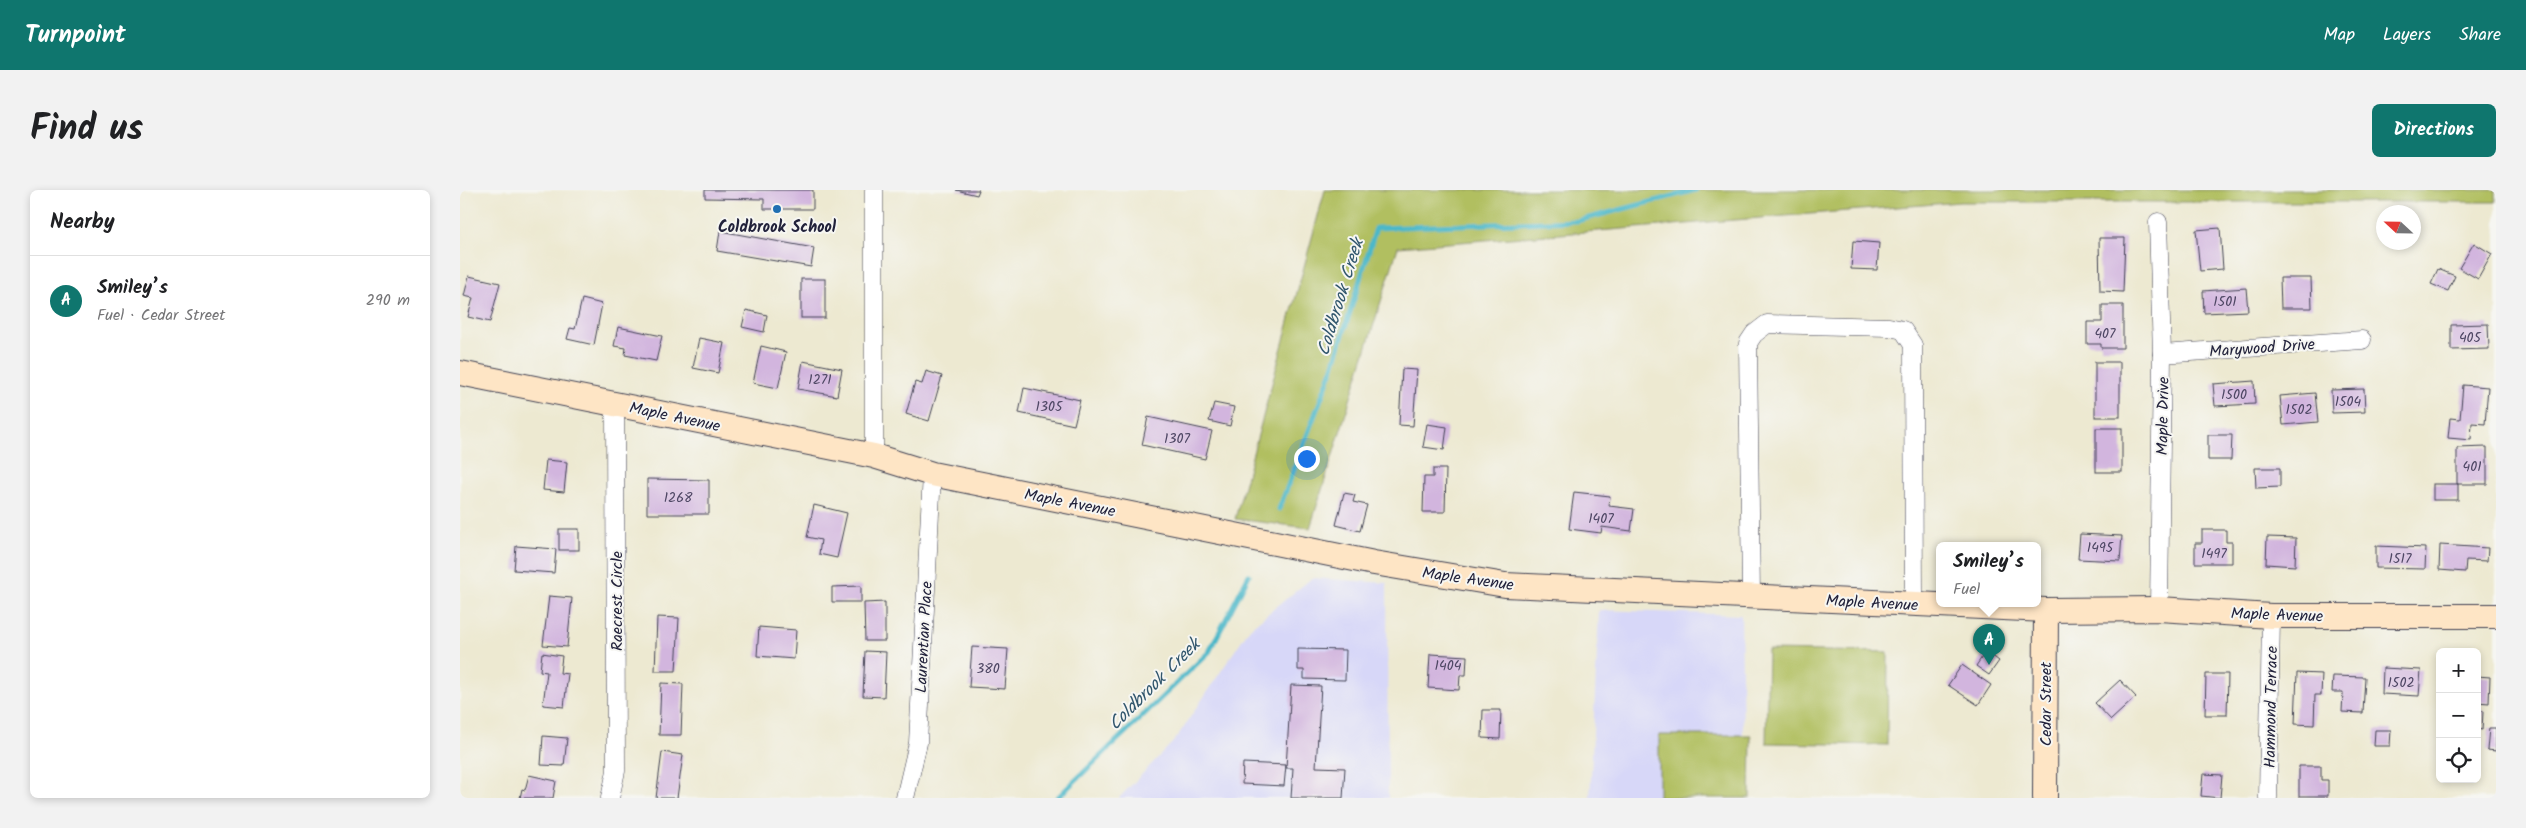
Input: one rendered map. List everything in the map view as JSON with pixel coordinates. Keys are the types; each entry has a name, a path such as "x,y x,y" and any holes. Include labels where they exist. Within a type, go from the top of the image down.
{"main road":[{"name":"Maple Avenue","path":"460,373 874,456 932,474 1374,563 1505,585 1936,605"},
{"name":"Maple Avenue","path":"1980,607 2046,610 2159,609 2271,616 2496,616"},
{"name":"Cedar Street","path":"2045,798 2046,610"}],"street":[{"path":"874,190 874,456"},
{"name":"Maple Drive","path":"2158,222 2162,354 2159,609"},
{"path":"1751,597 1748,343 1754,334 1767,324 1889,327 1903,330 1913,345 1914,604"},
{"name":"Marywood Drive","path":"2162,354 2362,340"},
{"name":"Raecrest Circle","path":"610,798 616,770 615,403"},
{"name":"Laurentian Place","path":"905,798 918,743 932,474"},
{"name":"Hammond Terrace","path":"2268,798 2271,616"}],"shaded area":[{"path":"1312,578 1387,583 1388,798 1119,798 1175,740 1250,628"},
{"path":"1599,610 1741,615 1744,798 1590,798"}],"green space":[{"path":"1325,190 2496,190 2496,202 1960,202 1398,247 1310,528 1235,519"},
{"path":"1768,650 1888,652 1887,745 1766,743"},
{"path":"1659,735 1751,735 1750,798 1659,798"}],"building":[{"path":"705,190 813,190 813,209 764,209 764,199 705,198"},
{"path":"956,190 979,190 977,195"},
{"path":"2220,228 2223,269 2200,271 2196,230"},
{"path":"720,231 814,248 811,267 717,251"},
{"path":"2099,238 2125,238 2123,292 2100,291"},
{"path":"1853,241 1879,243 1877,270 1851,269"},
{"path":"2474,243 2492,254 2478,279 2459,268"},
{"path":"2438,269 2455,276 2448,291 2431,284"},
{"path":"469,276 500,283 490,322 468,317 473,298 464,296"},
{"path":"2280,278 2311,278 2312,308 2281,308"},
{"path":"801,279 825,279 825,318 801,318"},
{"path":"2246,288 2248,311 2204,313 2203,291"},
{"path":"582,299 602,304 594,345 567,339 570,328 575,329"},
{"path":"2102,305 2123,305 2123,348 2101,348 2101,344 2087,344 2087,322 2102,322"},
{"path":"746,310 767,315 764,332 742,327"},
{"path":"2488,324 2489,349 2451,350 2451,325"},
{"path":"618,327 662,336 656,361 625,355 626,348 614,346"},
{"path":"699,338 724,343 718,373 693,368"},
{"path":"761,346 786,352 778,388 753,383"},
{"path":"803,361 842,369 837,396 798,389"},
{"path":"2095,362 2120,362 2120,417 2095,417"},
{"path":"1402,369 1417,370 1413,426 1399,425"},
{"path":"926,371 942,376 929,421 906,414 915,382 922,384"},
{"path":"2254,381 2255,404 2215,406 2213,384"},
{"path":"2463,385 2488,387 2485,424 2472,423 2471,440 2448,438 2450,418 2460,419"},
{"path":"1024,388 1080,400 1074,425 1019,413"},
{"path":"2364,389 2365,412 2332,413 2331,390"},
{"path":"2315,393 2318,422 2283,425 2280,396"},
{"path":"1214,403 1234,407 1230,426 1209,421"},
{"path":"1148,417 1212,431 1205,459 1142,445"},
{"path":"1427,424 1447,427 1444,450 1423,447"},
{"path":"2096,428 2122,428 2122,472 2096,472"},
{"path":"2208,435 2232,435 2231,460 2208,460"},
{"path":"2487,447 2487,484 2457,484 2457,448"},
{"path":"546,460 567,462 564,492 543,490"},
{"path":"2255,468 2280,468 2280,487 2256,488"},
{"path":"1433,469 1446,469 1445,512 1423,512 1424,477 1433,477"},
{"path":"647,479 709,480 709,514 647,514"},
{"path":"2433,484 2458,484 2458,500 2433,500"},
{"path":"1574,492 1610,496 1609,506 1634,509 1631,531 1602,527 1601,533 1569,529"},
{"path":"1344,493 1355,495 1353,502 1367,505 1360,531 1336,525"},
{"path":"814,505 847,513 837,558 819,554 821,540 807,537"},
{"path":"559,529 579,529 579,550 559,550"},
{"path":"2202,530 2226,530 2226,542 2232,542 2232,563 2195,563 2195,543 2202,543"},
{"path":"2080,534 2122,536 2120,561 2078,559"},
{"path":"2267,537 2296,538 2295,566 2266,564"},
{"path":"2440,545 2488,548 2487,561 2466,560 2465,572 2439,570"},
{"path":"516,546 556,549 554,573 514,570"},
{"path":"2376,546 2426,548 2425,569 2376,568"},
{"path":"861,586 861,602 832,602 832,587"},
{"path":"549,596 572,598 567,647 543,645"},
{"path":"885,602 885,641 865,641 864,603"},
{"path":"657,617 679,618 676,671 655,671"},
{"path":"759,627 796,630 794,659 757,656"},
{"path":"972,647 1008,649 1005,689 969,687"},
{"path":"1298,649 1346,650 1345,680 1304,679 1304,670 1298,670"},
{"path":"865,651 886,652 884,697 863,696"},
{"path":"1986,651 1999,661 1989,675 1976,666"},
{"path":"542,653 562,656 560,673 568,674 564,707 543,705 547,672 540,671"},
{"path":"1430,654 1467,656 1466,675 1460,675 1459,690 1428,688"},
{"path":"1962,665 1991,685 1978,705 1948,685"},
{"path":"2383,668 2421,670 2419,696 2382,694"},
{"path":"2297,673 2322,674 2321,695 2315,695 2314,725 2295,724"},
{"path":"2206,674 2228,674 2227,715 2205,715"},
{"path":"2333,676 2365,677 2363,713 2342,712 2343,692 2332,692"},
{"path":"2481,676 2490,677 2489,703 2481,702"},
{"path":"2120,680 2136,697 2111,720 2095,703"},
{"path":"661,683 683,684 681,735 659,735"},
{"path":"1291,685 1321,686 1316,767 1345,768 1343,798 1291,798 1293,768 1286,768"},
{"path":"1483,710 1501,710 1500,739 1482,738"},
{"path":"2481,711 2483,711 2481,730"},
{"path":"2489,728 2496,728 2496,751 2487,750"},
{"path":"2375,730 2391,730 2390,746 2374,746"},
{"path":"543,736 567,738 564,766 541,765"},
{"path":"662,752 683,755 677,798 656,798"},
{"path":"1243,763 1286,765 1284,786 1242,784"},
{"path":"2299,766 2321,766 2321,780 2328,780 2328,796 2299,796"},
{"path":"2203,774 2222,775 2220,798 2201,796"},
{"path":"529,775 556,781 553,798 520,798 522,789 525,790"}],"waterway":[{"name":"Coldbrook Creek","path":"1279,509 1332,370 1376,228 1577,221 1696,190"},
{"name":"Coldbrook Creek","path":"1057,798 1209,652 1249,575"}],"place":[{"name":"Coldbrook School","path":"777,209"},
{"name":"Smiley’s","path":"1989,665"}]}
